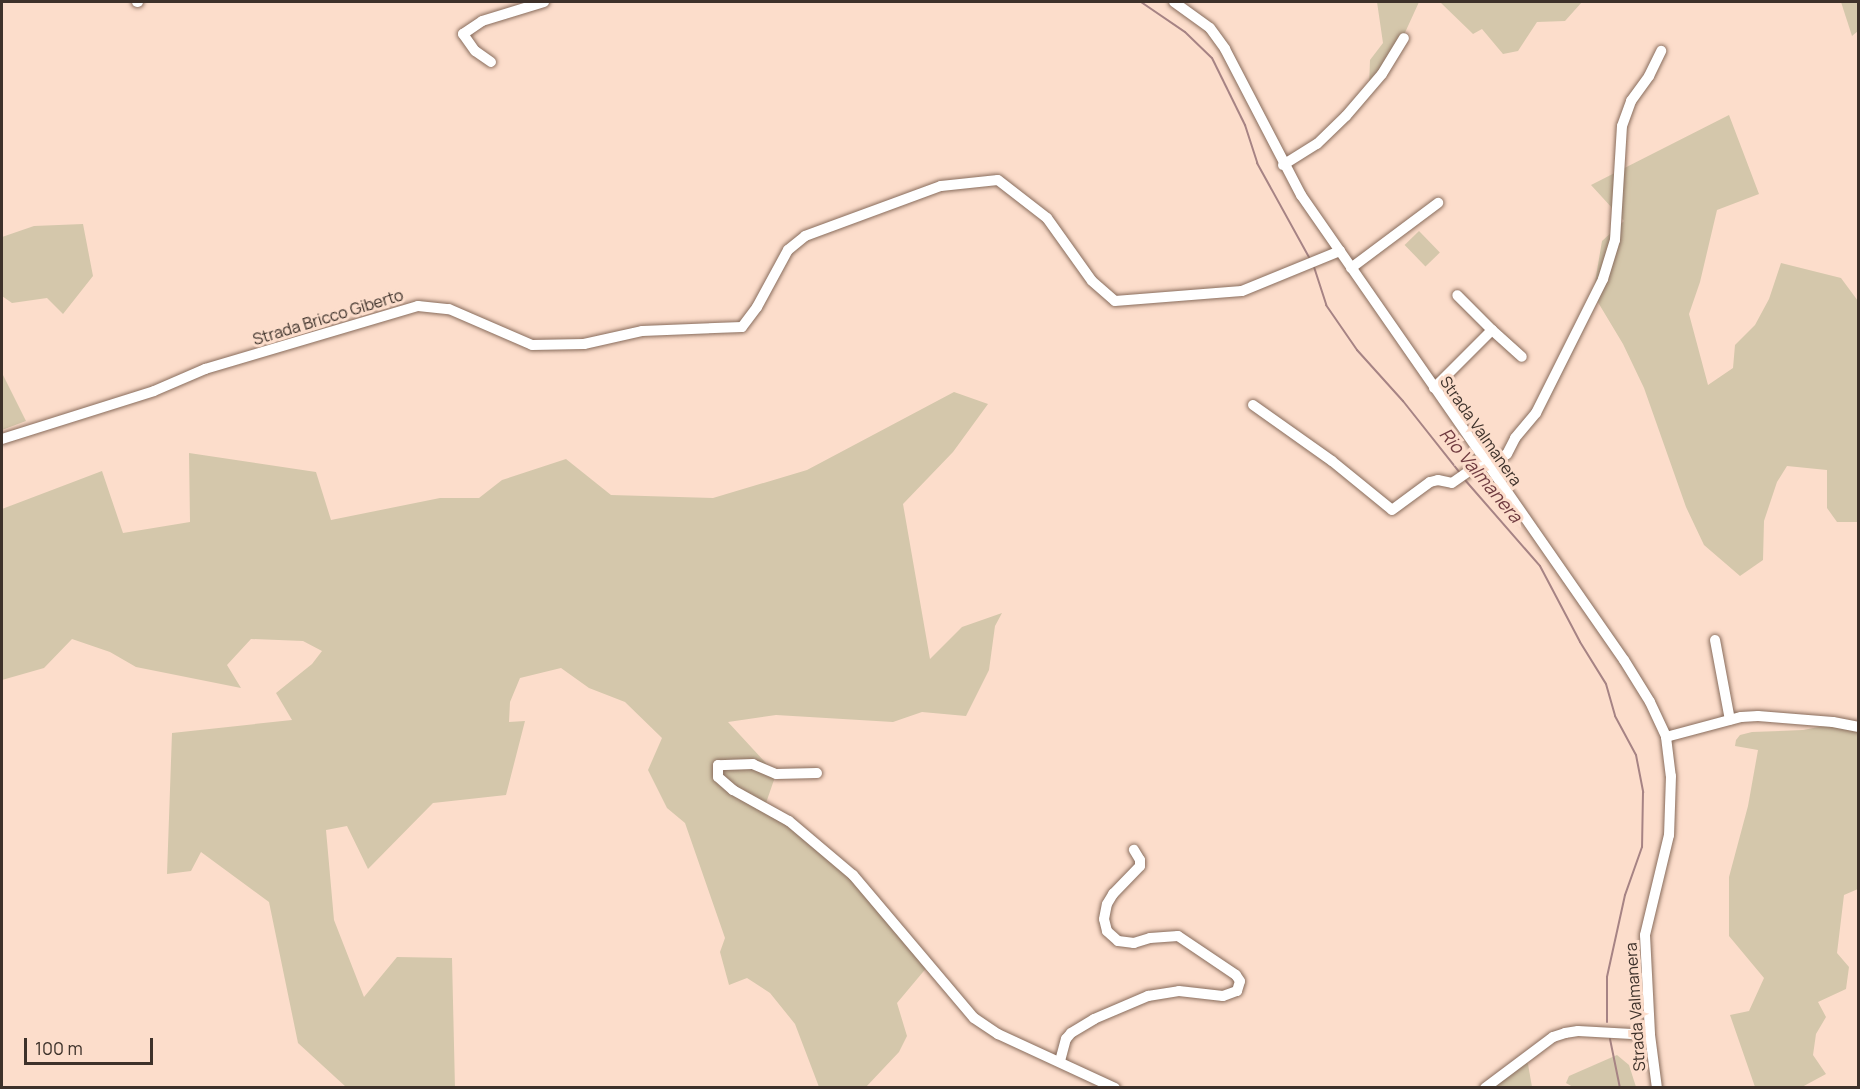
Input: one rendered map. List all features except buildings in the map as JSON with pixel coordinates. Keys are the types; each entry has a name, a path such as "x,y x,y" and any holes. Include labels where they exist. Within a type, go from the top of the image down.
{"street":[{"path":"491,62 475,51 463,34 482,21 544,2"},
{"name":"Strada Valmanera","path":"1174,2 1210,28 1225,49 1283,165 1485,464 1624,660 1650,702 1666,737 1671,776 1669,835 1645,935 1650,1035 1657,1088"},
{"path":"1283,165 1317,144 1347,116 1382,74 1404,38"},
{"path":"1253,405 1332,461 1392,510 1430,482 1438,480 1452,483 1507,454 1515,438 1536,413 1603,279 1615,240 1622,126 1631,101 1650,76 1661,51"},
{"name":"Strada Bricco Giberto","path":"2,439 154,391 205,369 418,306 449,309 532,345 584,344 642,331 742,327 757,308 788,250 805,236 941,186 998,180 1047,218 1092,281 1115,301 1242,291 1340,251"},
{"path":"1351,268 1438,203"},
{"path":"1457,295 1522,357"},
{"path":"1434,388 1492,330"},
{"path":"1715,640 1730,720"},
{"path":"1666,737 1730,720 1758,716 1787,717 1858,727"},
{"path":"817,773 776,774 753,764 718,765 718,777 733,790 789,820 853,875 974,1018 998,1034 1115,1088"},
{"path":"1060,1061 1066,1038 1071,1033 1094,1019 1149,996 1179,991 1223,996 1237,991 1240,981 1236,975 1178,936 1150,938 1134,943 1118,940 1107,931 1104,920 1107,904 1113,894 1140,866 1140,860 1134,849"},
{"path":"1485,1088 1553,1038 1578,1031 1650,1035"}],"shaded area":[{"path":"1377,2 1419,2 1403,37 1369,88 1370,60 1383,43"},
{"path":"1440,2 1582,2 1565,21 1537,22 1518,51 1503,54 1482,29 1473,34"},
{"path":"1841,2 1858,2 1858,31 1852,36"},
{"path":"1729,115 1759,194 1717,210 1700,282 1689,314 1708,385 1733,368 1735,345 1755,325 1769,299 1781,263 1841,278 1858,301 1858,522 1837,522 1827,508 1827,470 1787,466 1777,482 1764,521 1763,560 1740,576 1704,545 1686,507 1644,388 1623,344 1593,294 1602,241 1624,221 1591,185"},
{"path":"83,224 93,276 63,314 47,298 12,303 2,296 2,237 34,226"},
{"path":"1419,231 1440,253 1425,266 1405,245"},
{"path":"2,373 26,421 2,430"},
{"path":"954,392 988,404 953,452 903,504 930,659 962,627 1002,613 995,626 989,670 966,716 922,712 893,722 776,715 728,722 776,774 765,806 828,853 928,966 897,1003 907,1036 899,1052 866,1087 819,1087 795,1024 770,993 747,978 729,985 720,952 725,938 685,823 667,808 648,770 662,738 625,702 589,688 561,668 520,678 510,702 509,722 525,721 506,795 433,803 368,869 347,826 326,830 334,920 364,997 397,957 452,958 455,1088 346,1087 298,1043 269,902 201,852 191,871 167,874 172,733 292,720 276,693 312,664 322,651 303,641 251,639 227,665 241,688 136,667 110,652 72,639 44,668 2,680 2,509 102,471 123,533 190,522 189,453 316,472 331,520 440,498 479,498 502,480 566,459 611,495 713,498 807,470"},
{"path":"1829,725 1858,731 1858,889 1844,895 1837,953 1849,967 1846,989 1818,1002 1826,1017 1816,1034 1813,1055 1826,1074 1802,1087 1755,1087 1730,1015 1749,1011 1764,978 1729,936 1729,877 1748,806 1758,750 1735,746 1736,740 1740,735 1752,732 1803,730"},
{"path":"1617,1055 1629,1065 1636,1087 1573,1087 1566,1083 1569,1076"},
{"path":"1523,1059 1528,1064 1532,1087 1485,1088"}],"waterway":[{"name":"Rio Valmanera","path":"1141,2 1185,32 1212,58 1245,125 1257,163 1310,259"},
{"name":"Rio Valmanera","path":"1314,267 1326,305 1357,350 1403,401 1460,473"},
{"name":"Rio Valmanera","path":"1465,480 1540,566 1580,642 1606,684 1615,716 1636,755 1643,792 1642,847 1625,895 1607,977 1607,1022"},
{"name":"Rio Valmanera","path":"1610,1039 1620,1088"}]}
